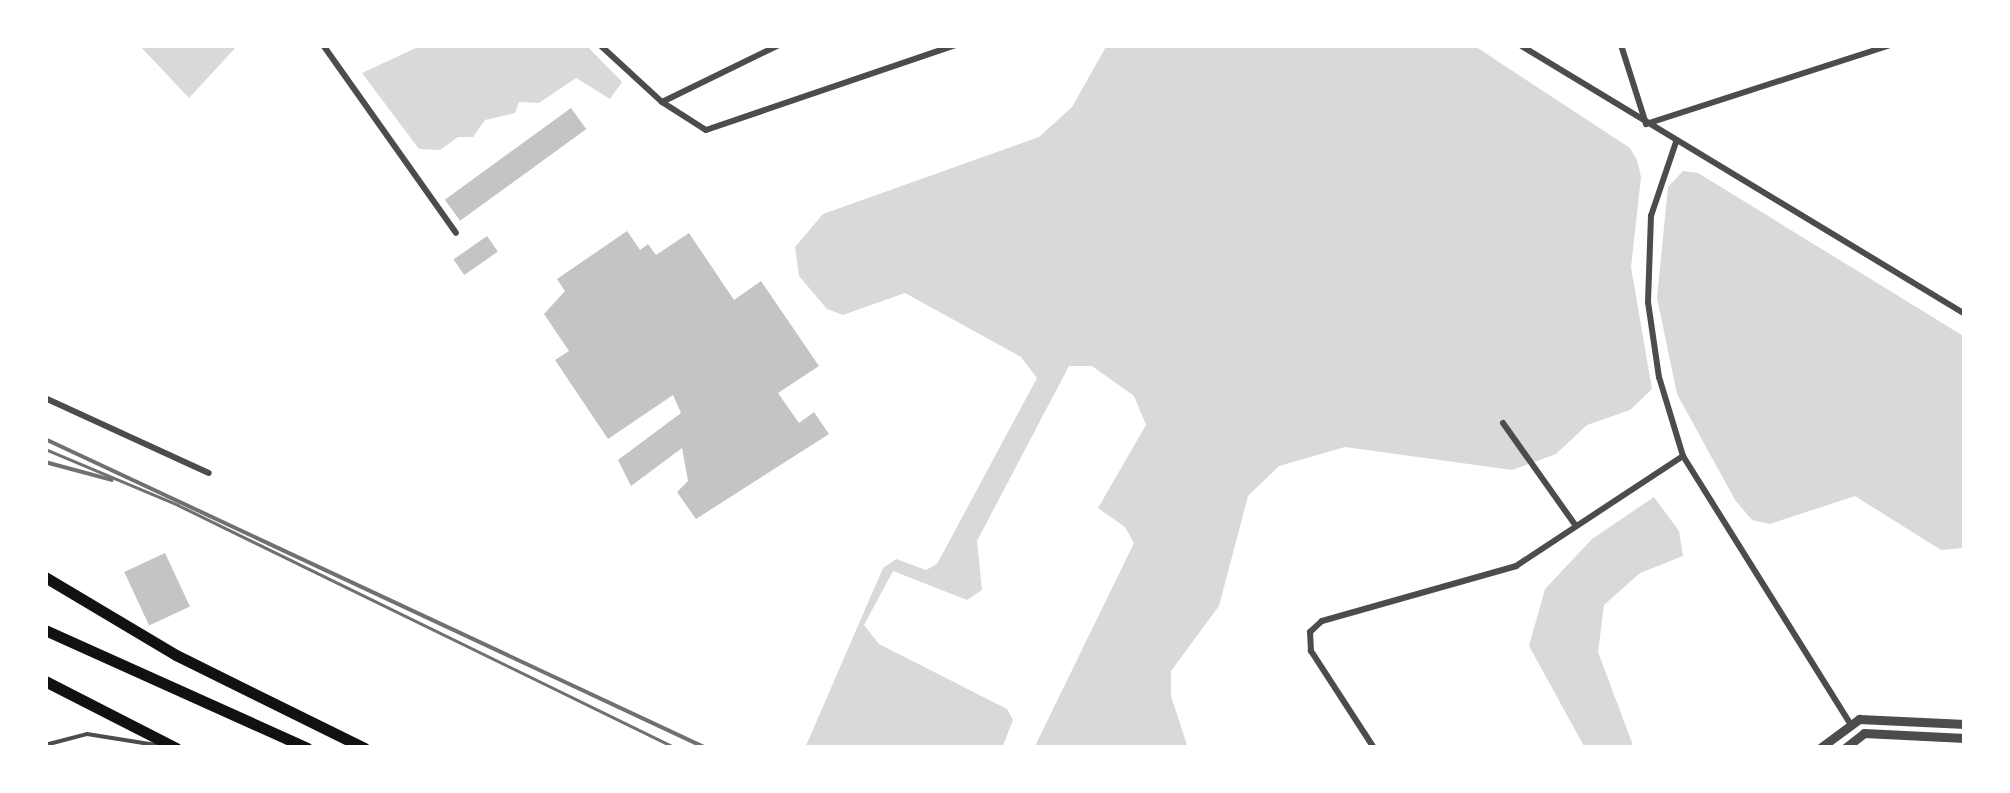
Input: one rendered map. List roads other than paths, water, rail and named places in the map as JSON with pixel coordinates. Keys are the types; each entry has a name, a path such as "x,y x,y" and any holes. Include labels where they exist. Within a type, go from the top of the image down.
{"highway":[{"path":"45,577 176,655 276,701 364,748"},
{"path":"45,630 307,748"},
{"path":"45,682 174,748"}],"street":[{"path":"322,45 456,234"},
{"path":"600,45 696,129 717,128 956,45"},
{"path":"662,102 779,45"},
{"path":"1520,45 1965,314"},
{"path":"1622,45 1646,124"},
{"path":"1646,124 1891,45"},
{"path":"1676,142 1651,216 1648,302 1660,377 1682,456 1851,725"},
{"path":"45,398 209,473"},
{"path":"1503,423 1576,526"},
{"path":"1374,748 1311,651 1310,632 1322,621 1516,566 1682,456"},
{"path":"1820,748 1859,719 1965,724"},
{"path":"1845,748 1864,733 1965,738"}],"lane":[{"path":"45,745 87,734 174,748"}],"tram line":[{"path":"45,449 178,505 676,748"}],"railway":[{"path":"45,439 706,748"},
{"path":"45,462 112,480"}]}
